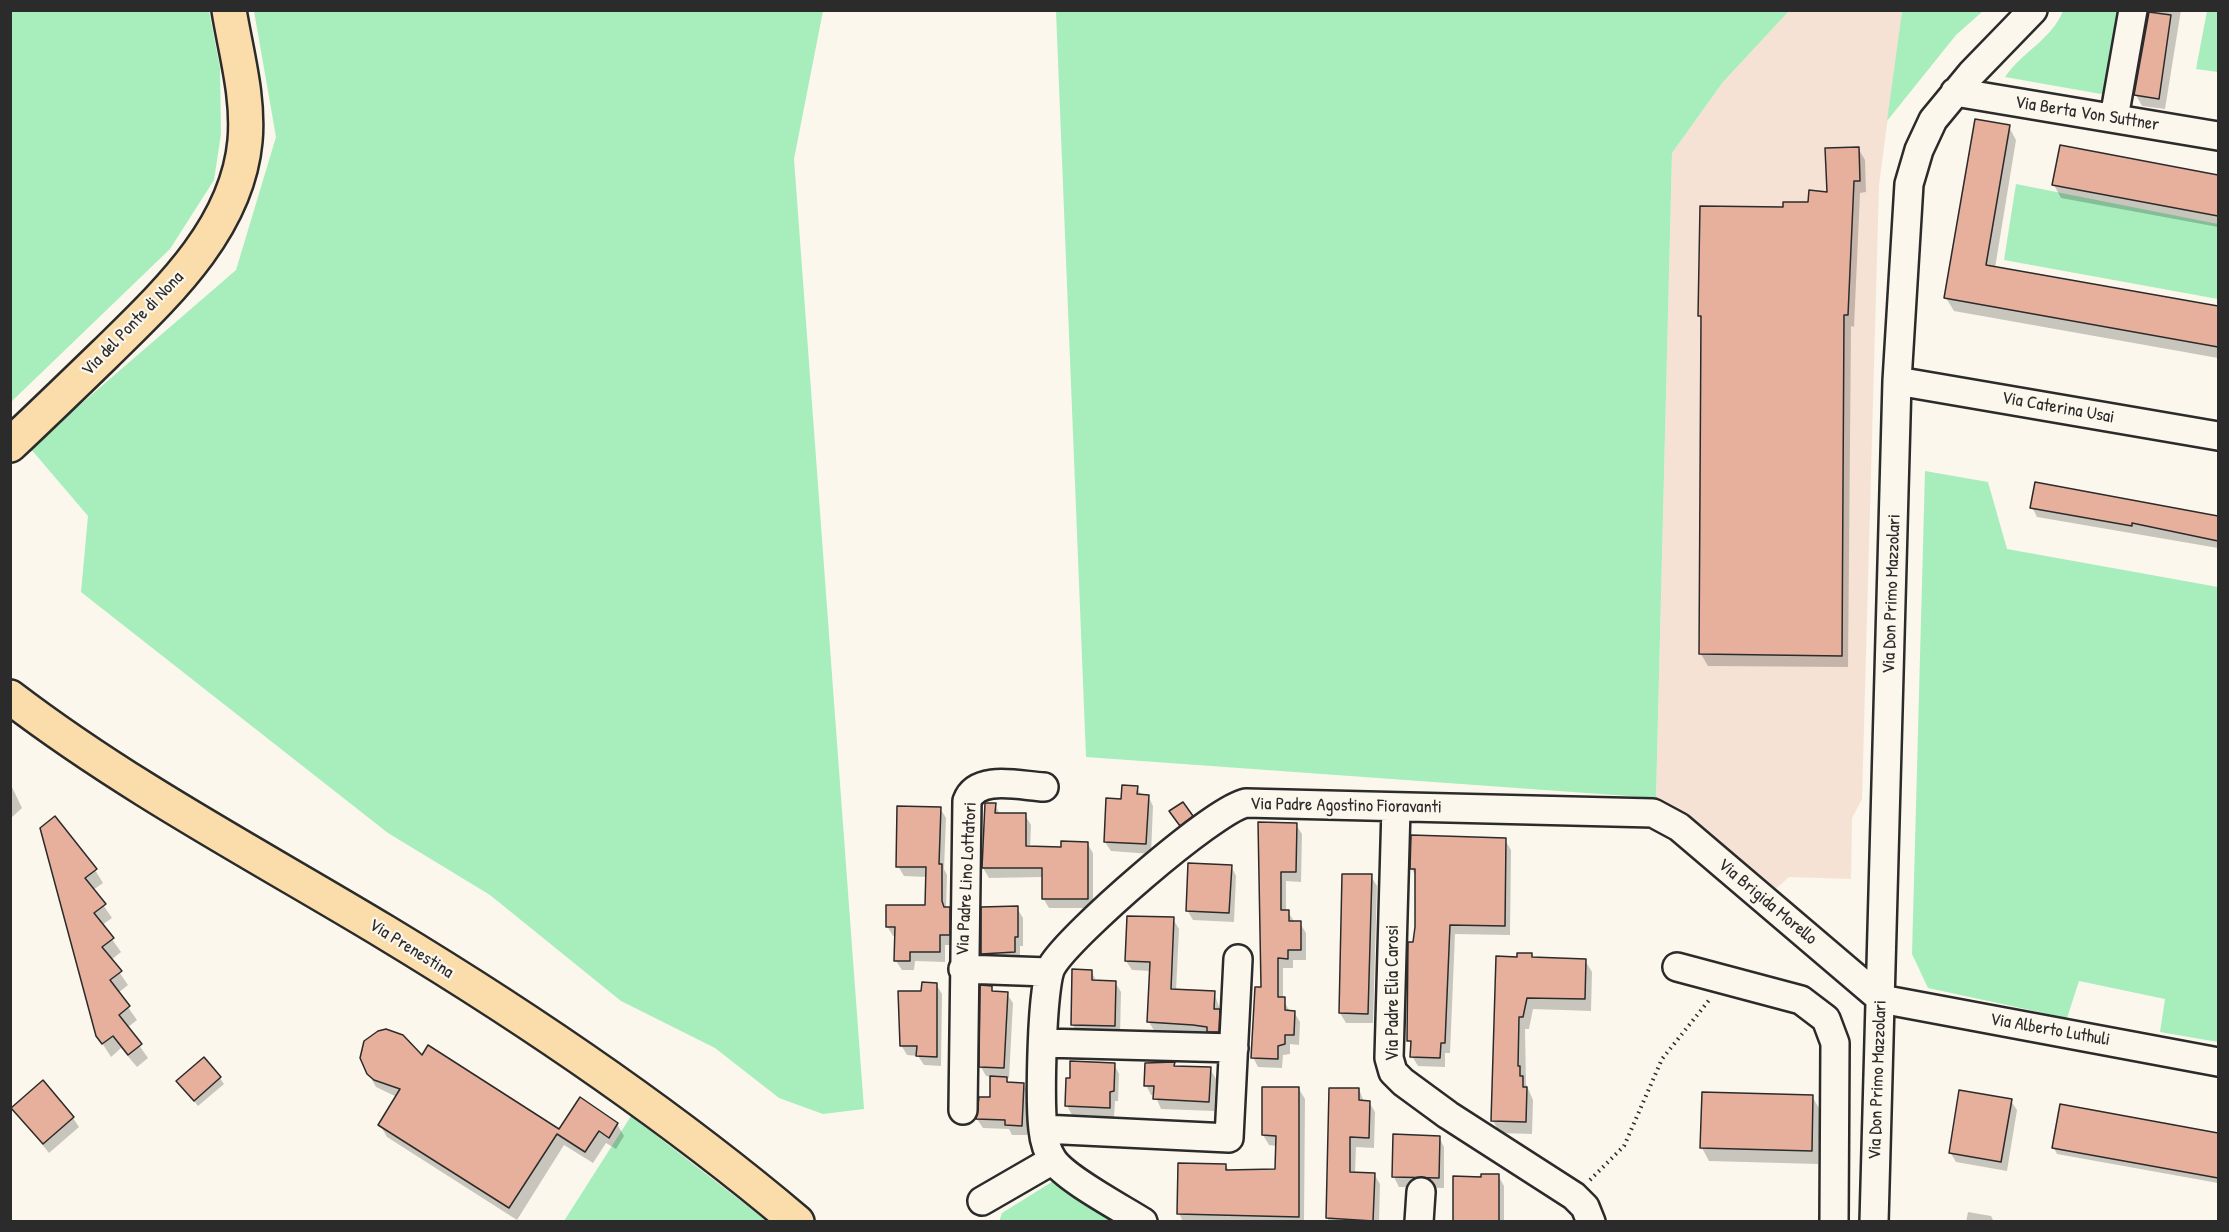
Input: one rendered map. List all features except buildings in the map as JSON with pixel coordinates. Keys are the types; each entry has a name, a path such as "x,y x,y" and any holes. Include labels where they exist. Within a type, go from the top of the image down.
{"main road":[{"name":"Via del Ponte di Nona","path":"10,445 153,308 184,273 216,227 237,181 245,142 246,102 229,10"},
{"name":"Via Prenestina","path":"10,698 105,765 419,953 579,1055 699,1142 797,1221"}],"street":[{"name":"Via Don Primo Mazzolari","path":"1874,1221 1898,381 1909,184 1926,134 1955,92 2033,10"},
{"path":"2114,118 2133,10"},
{"name":"Via Berta Von Suttner","path":"1955,92 2218,136"},
{"name":"Via Caterina Usai","path":"1898,381 2218,436"},
{"name":"Via Padre Lino Lottatori","path":"963,1110 966,808 969,796 981,785 1044,787"},
{"name":"Via Padre Agostino Fioravanti","path":"1048,972 1061,954 1138,880 1230,808 1260,801 1396,808 1648,812"},
{"name":"Via Padre Elia Carosi","path":"1396,808 1391,1067 1403,1082 1448,1115 1574,1196 1585,1206 1591,1221"},
{"name":"Via Brigida Morello","path":"1648,812 1679,827 1881,999"},
{"path":"1043,1129 1229,1138 1238,959"},
{"path":"1677,967 1801,1000 1819,1012 1831,1026 1835,1043 1834,1221"},
{"name":"Via Padre Lino Lottatori","path":"963,969 1048,972"},
{"path":"1048,972 1043,1129 1053,1160 1064,1171 1143,1221"},
{"name":"Via Alberto Luthuli","path":"1881,999 2218,1062"},
{"path":"1044,1043 1234,1048"},
{"path":"982,1201 1053,1160"},
{"path":"1419,1221 1421,1192"}],"path":[{"path":"1574,1196 1624,1146 1662,1059 1726,980"}],"shaded area":[{"path":"1789,11 1902,11 1879,185 1862,799 1852,818 1851,879 1789,877 1772,892 1656,798 1672,153 1723,82"}],"green space":[{"path":"11,10 209,11 220,68 221,134 214,180 170,249 11,402"},
{"path":"254,11 823,11 794,159 864,1109 823,1114 779,1098 715,1048 621,1001 490,895 388,833 81,592 88,516 30,448 236,270 276,137"},
{"path":"1056,11 1789,11 1723,82 1672,153 1656,798 1086,757"},
{"path":"1902,11 1983,11 1956,35 1887,121"},
{"path":"2063,11 2120,11 2107,91 2101,94 2005,77 2052,30"},
{"path":"2207,11 2218,11 2218,72 2196,69"},
{"path":"2016,184 2218,224 2218,299 2004,260"},
{"path":"1925,471 1988,482 2007,549 2218,587 2218,1042 2160,1032 2165,999 2079,981 2067,1018 1928,988 1912,954"},
{"path":"631,1116 767,1221 564,1221"},
{"path":"1055,1180 1118,1222 999,1222 1002,1213"}]}
